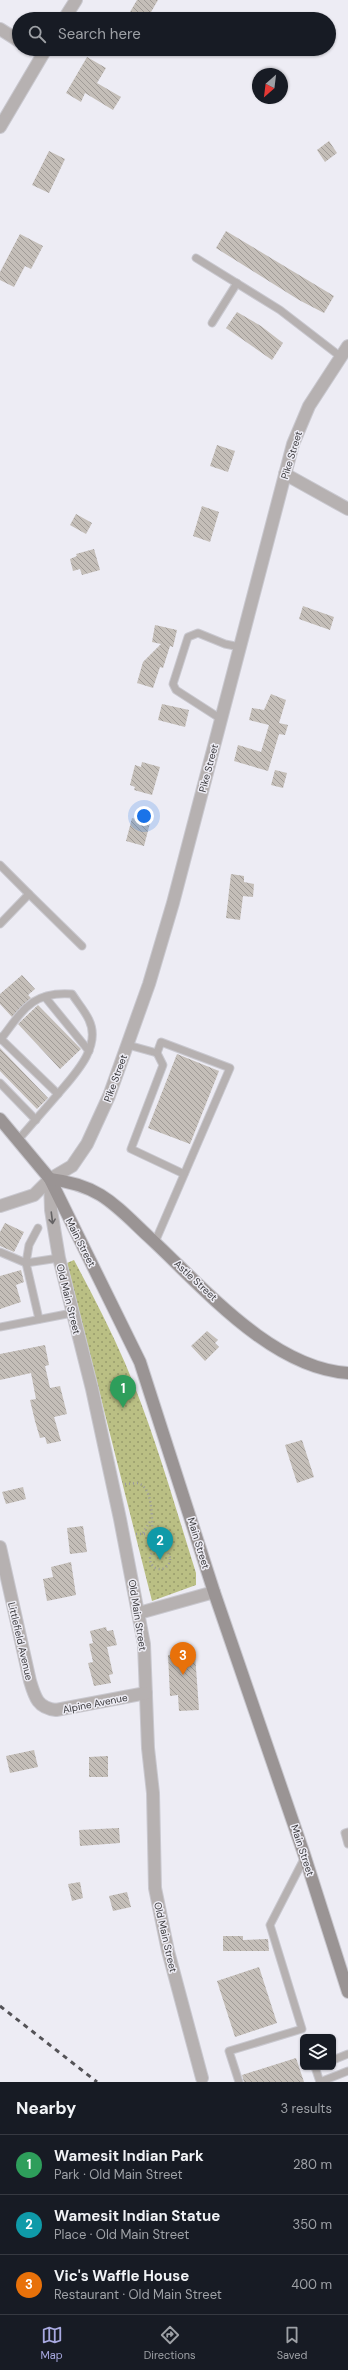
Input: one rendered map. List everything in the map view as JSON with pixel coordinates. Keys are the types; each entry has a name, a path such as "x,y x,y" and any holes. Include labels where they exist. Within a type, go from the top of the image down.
{"main road":[{"name":"Main Street","path":"0,1119 50,1179 140,1362 214,1592 305,1857 348,1992"},
{"name":"Astle Street","path":"50,1179 73,1182 106,1196 227,1309 270,1345 312,1367 348,1373"}],"street":[{"path":"68,12 76,0"},
{"path":"0,29 12,37"},
{"path":"0,126 37,56"},
{"name":"Pike Street","path":"0,1206 34,1194 50,1179 72,1166 87,1144 103,1111 149,984 173,903 293,444 309,406 348,346"},
{"path":"285,474 348,509"},
{"name":"Old Main Street","path":"50,1179 51,1210 59,1258 92,1389 139,1613 144,1644 153,1793 155,1888 168,1951 202,2078"},
{"name":"Littlefield Avenue","path":"0,1547 5,1593 35,1696 44,1708"},
{"path":"139,1613 214,1592"},
{"name":"Alpine Avenue","path":"44,1708 56,1710 146,1693"}],"lane":[{"path":"196,258 280,310 341,357"},
{"path":"212,323 237,283"},
{"path":"221,718 176,690 173,684 180,656 188,637 198,633 225,644 240,647"},
{"path":"0,865 82,946"},
{"path":"0,924 29,894"},
{"path":"18,1140 36,1120 76,1073 89,1051 92,1032 89,1020 72,994 56,993 28,1004 0,1039 58,1094"},
{"path":"45,997 89,1051"},
{"path":"155,1242 230,1068 161,1042 157,1053 163,1065 131,1149 184,1174"},
{"path":"128,1045 157,1053"},
{"path":"0,1083 36,1120"},
{"path":"38,1228 29,1245 26,1262 38,1319"},
{"path":"0,1252 26,1262 59,1258"},
{"path":"0,1327 72,1313"},
{"path":"348,1832 345,1833 348,1844"},
{"path":"303,2034 270,1925 305,1857"},
{"path":"239,2082 229,2051 302,2029"},
{"path":"336,2059 348,2054"},
{"path":"316,2070 320,2082 348,2071"}],"path":[{"path":"113,1486 133,1483 142,1484 150,1500 153,1538 157,1548"},
{"path":"143,1533 151,1520"},
{"path":"124,1538 143,1533 153,1538"},
{"path":"157,1548 164,1548 168,1554 170,1563 166,1568 160,1570 152,1565 150,1559 152,1552 157,1548"}],"green space":[{"path":"74,1260 125,1363 163,1467 196,1573 196,1585 152,1601 67,1263"}],"building":[{"path":"137,0 158,0 151,12 130,12"},
{"path":"87,57 106,68 97,83 121,97 113,110 85,93 81,102 66,93"},
{"path":"329,141 337,153 325,162 317,150"},
{"path":"49,151 65,159 49,193 32,185"},
{"path":"226,231 334,296 324,313 299,300 216,248"},
{"path":"20,234 43,246 31,269 25,266 14,287 0,280 0,272"},
{"path":"237,312 261,326 283,343 272,360 226,328"},
{"path":"217,445 235,451 228,472 210,466"},
{"path":"202,506 219,512 210,542 193,536"},
{"path":"76,514 92,523 86,534 70,525"},
{"path":"94,549 100,570 82,575 80,569 73,571 70,559 77,556 76,554"},
{"path":"303,606 334,617 330,630 299,619"},
{"path":"155,625 177,630 173,647 170,646 163,668 160,667 153,688 137,683 143,662 161,644 152,642"},
{"path":"271,694 286,700 279,723 288,725 285,735 279,734 268,771 234,761 238,745 261,752 269,725 249,720 252,708 264,710"},
{"path":"162,704 189,710 185,727 158,720"},
{"path":"142,762 160,767 152,795 134,790 135,787 130,785 135,765 141,767"},
{"path":"275,770 287,773 283,788 271,785"},
{"path":"132,818 150,823 144,846 126,841"},
{"path":"231,874 244,876 244,882 254,884 253,897 243,896 240,920 226,918"},
{"path":"22,975 35,989 28,995 31,998 12,1017 0,1004 0,994"},
{"path":"38,1005 81,1049 60,1069 18,1024"},
{"path":"0,1048 48,1098 37,1109 0,1071"},
{"path":"177,1054 219,1071 190,1144 148,1128"},
{"path":"5,1223 24,1232 14,1252 0,1246 0,1232"},
{"path":"21,1270 24,1282 16,1285 21,1302 0,1309 0,1276"},
{"path":"207,1331 218,1340 215,1343 219,1347 205,1361 191,1346"},
{"path":"45,1345 49,1365 45,1366 50,1388 60,1386 67,1414 54,1417 61,1441 47,1444 45,1437 40,1438 30,1400 36,1399 31,1373 0,1380 0,1354"},
{"path":"302,1440 314,1477 297,1483 285,1445"},
{"path":"23,1487 26,1499 6,1504 2,1492"},
{"path":"83,1526 87,1552 70,1554 67,1528"},
{"path":"71,1562 76,1595 47,1601 43,1579 53,1577 51,1567"},
{"path":"106,1627 107,1631 113,1630 117,1645 107,1647 113,1674 109,1675 111,1683 94,1686 88,1663 93,1662 89,1644 93,1643 90,1631"},
{"path":"195,1654 199,1710 179,1711 178,1695 170,1696 168,1655"},
{"path":"34,1750 38,1767 10,1773 6,1756"},
{"path":"108,1756 108,1777 89,1777 89,1757"},
{"path":"119,1828 120,1843 80,1846 79,1830"},
{"path":"80,1882 83,1898 72,1901 68,1884"},
{"path":"127,1892 131,1907 113,1911 109,1896"},
{"path":"223,1936 243,1936 243,1940 268,1939 269,1951 223,1951"},
{"path":"259,1967 277,2023 235,2037 217,1981"},
{"path":"296,2058 304,2082 244,2082 242,2075"}],"railway":[{"path":"0,2006 97,2082"}],"place":[{"name":"Wamesit Indian Park","path":"123,1408"},
{"name":"Wamesit Indian Statue","path":"160,1560"},
{"name":"Vic's Waffle House","path":"183,1675"}]}
